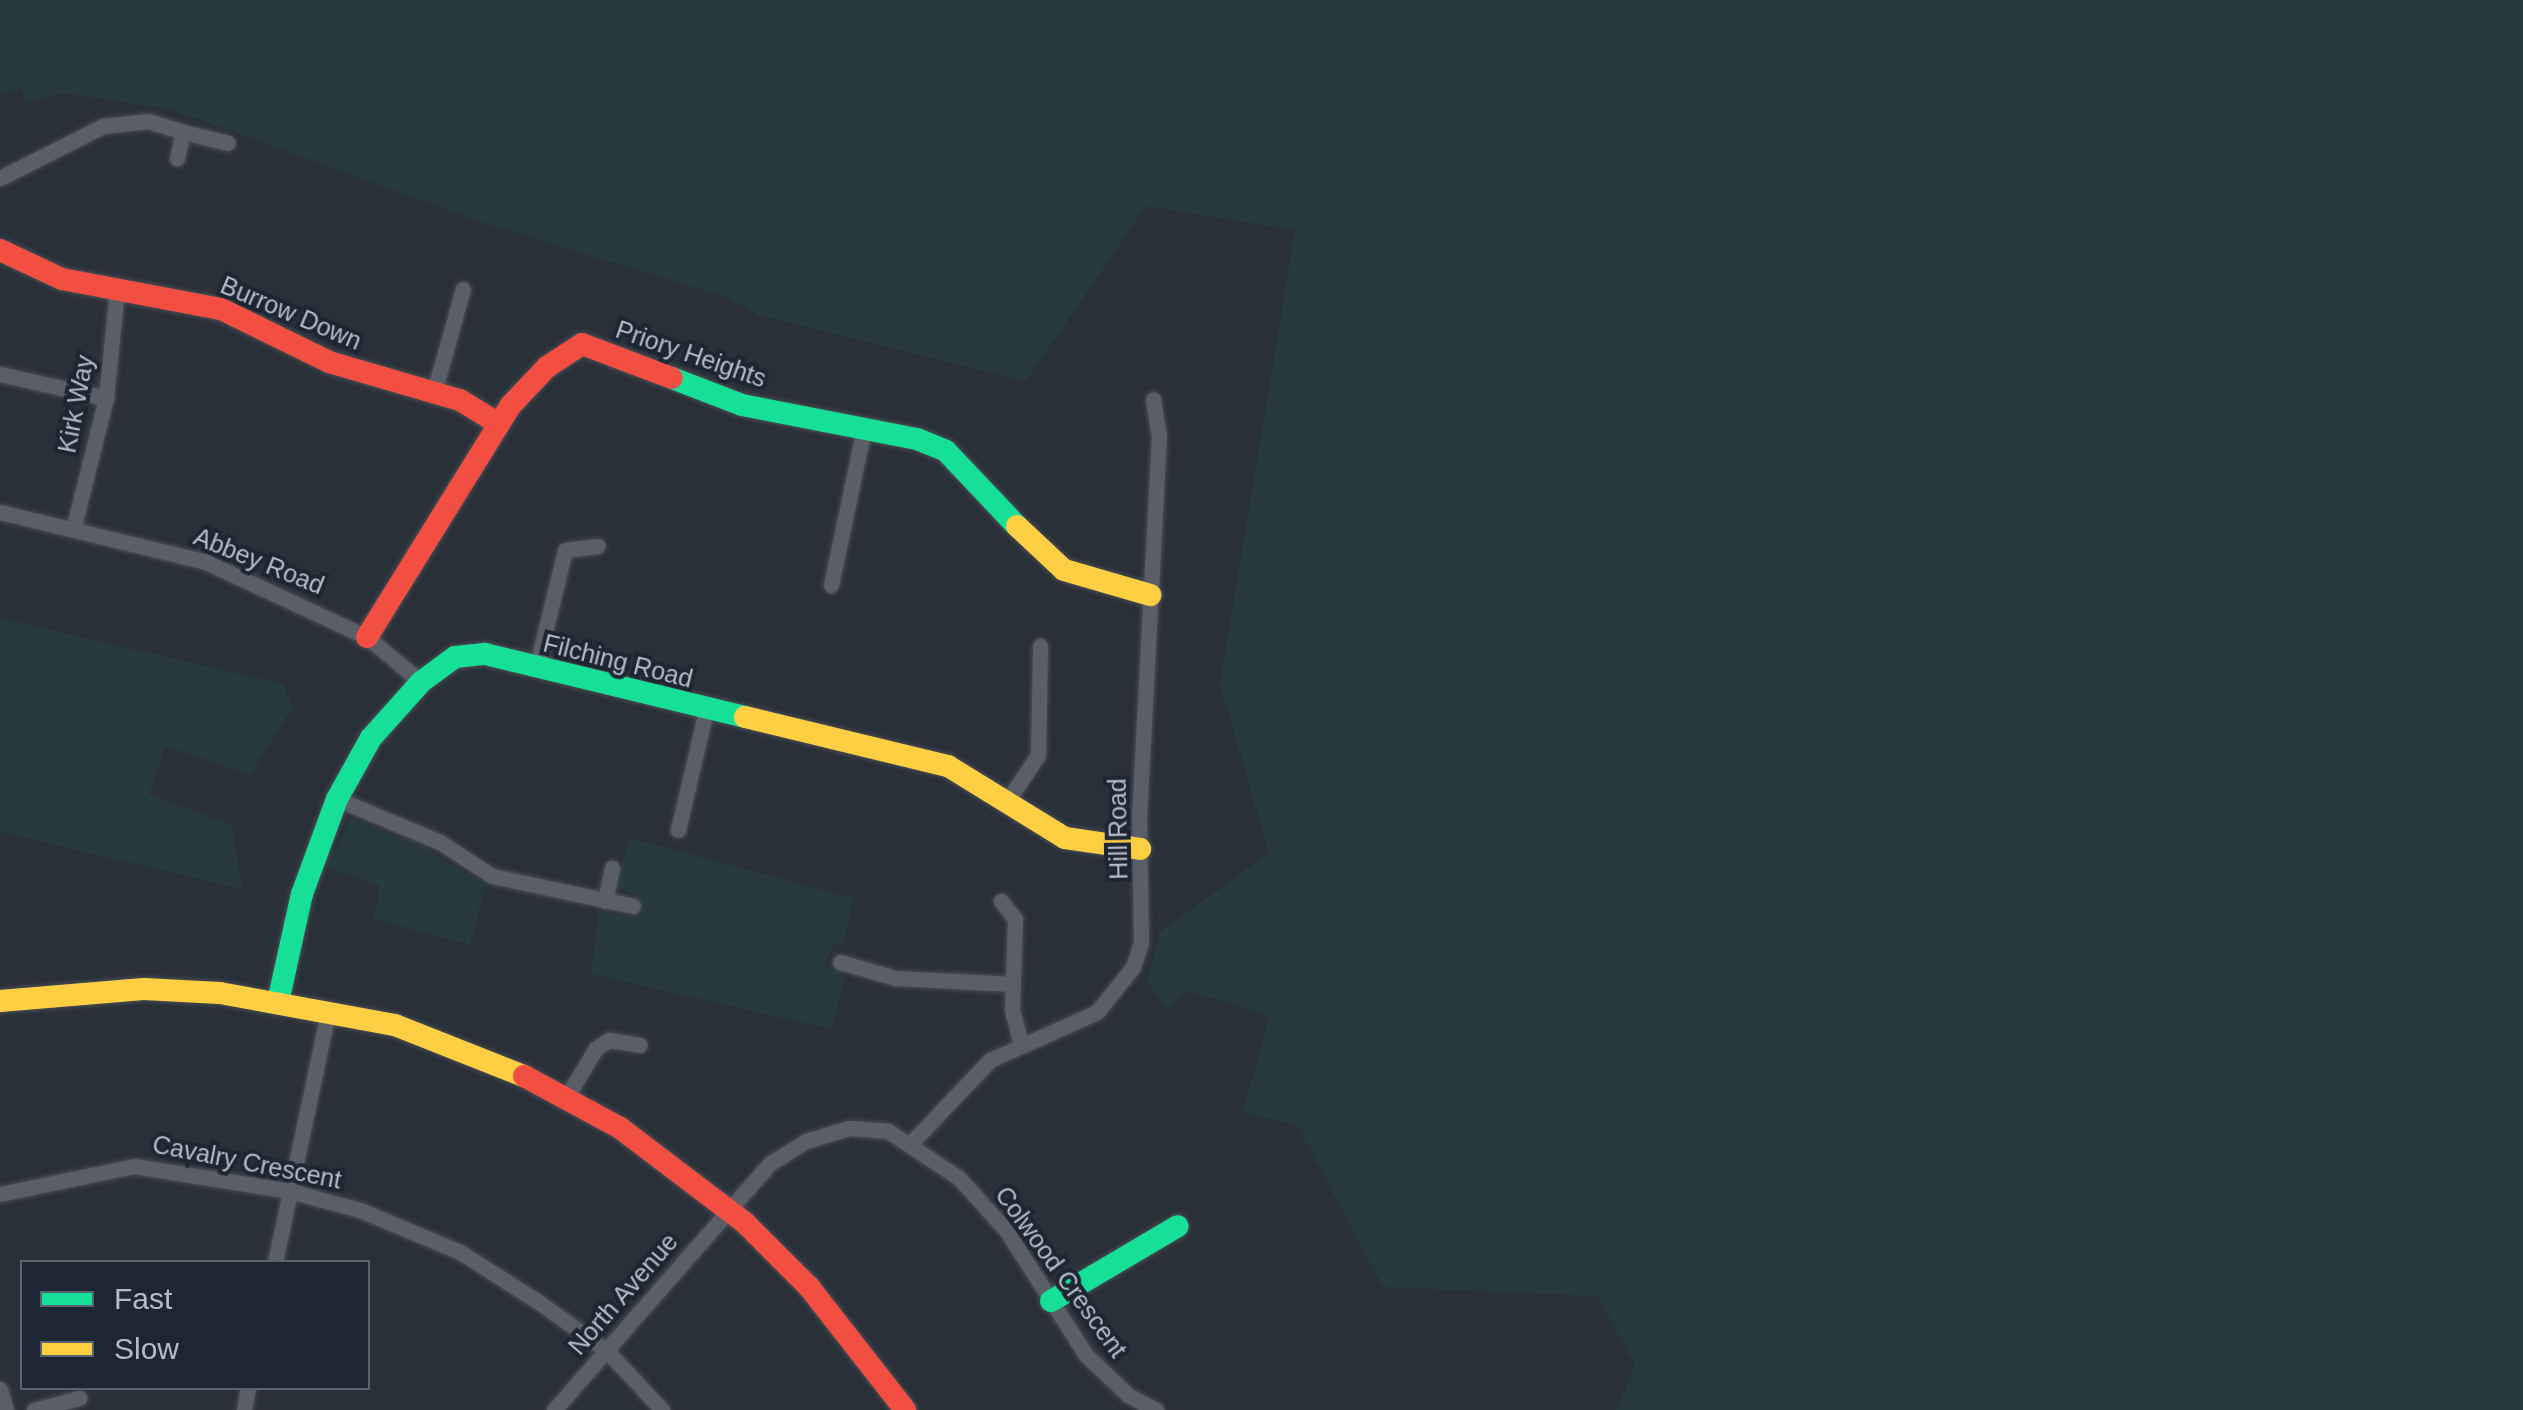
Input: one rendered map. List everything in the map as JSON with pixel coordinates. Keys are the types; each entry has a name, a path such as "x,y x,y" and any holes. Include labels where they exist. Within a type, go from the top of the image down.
{"street":[{"path":"0,178 102,126 148,121 228,143"},
{"path":"176,158 183,132"},
{"name":"Burrow Down","path":"0,250 45,274 221,308 329,362 473,405 499,424"},
{"path":"434,392 463,289"},
{"name":"Kirk Way","path":"74,526 106,398 118,290"},
{"name":"Priory Heights","path":"367,637 524,388 582,344 742,405 917,439 970,468 1020,534 1064,570 1116,590 1150,594"},
{"path":"0,374 106,398"},
{"name":"Hill Road","path":"911,1143 990,1060 1020,1042 1067,1030 1098,1012 1133,967 1144,922 1140,849 1160,437 1152,399"},
{"path":"830,585 864,428"},
{"name":"Abbey Road","path":"0,512 74,526 206,562 367,637 422,682"},
{"path":"536,669 566,550 598,546"},
{"path":"1008,800 1038,755 1040,646"},
{"name":"Filching Road","path":"278,1002 302,894 336,800 371,738 422,682 456,657 485,654 706,711 948,766 1065,838 1140,849"},
{"path":"678,830 706,711"},
{"path":"336,800 440,842 492,876 633,906"},
{"path":"605,901 612,868"},
{"path":"1001,901 1015,920 1012,984 1020,1042"},
{"path":"840,962 858,979 1012,984"},
{"path":"0,1001 144,989 278,1002 329,1009 458,1047 566,1098 633,1137 729,1210 809,1287 905,1410"},
{"path":"275,1260 329,1009"},
{"path":"566,1098 596,1048 610,1040 640,1045"},
{"name":"Colwood Crescent","path":"729,1210 769,1164 806,1141 849,1128 888,1131 959,1178 1006,1230 1051,1302 1109,1380 1156,1410"},
{"name":"Cavalry Crescent","path":"0,1194 134,1166 290,1191 360,1210 460,1252 607,1351 662,1410"},
{"name":"North Avenue","path":"554,1410 729,1210"},
{"path":"1051,1302 1178,1226"},
{"path":"0,1390 6,1410"},
{"path":"34,1410 82,1396"}],"green space":[{"path":"0,0 2523,0 2523,1410 1616,1410 1635,1366 1598,1296 1383,1287 1297,1125 1243,1113 1269,1016 1189,991 1165,1009 1147,980 1161,931 1269,853 1220,684 1295,230 1146,206 1026,381 758,315 726,297 478,221 170,109 64,93 25,102 22,88 0,95"},
{"path":"0,618 283,684 293,707 250,775 166,746 149,794 232,825 242,889 0,832"},
{"path":"350,818 421,845 485,885 470,945 374,919 380,886 327,868"},
{"path":"630,838 853,898 844,943 833,945 825,964 841,971 844,981 831,1029 591,974 599,911 631,917 635,895 618,888 617,877"}],"traffic: fast":[{"path":"672,378 742,405 917,439 946,451 1017,526"},
{"path":"278,1002 302,894 337,799 371,738 421,682 455,657 485,654 745,717"},
{"path":"1051,1301 1178,1226"}],"traffic: slow":[{"path":"1017,526 1064,570 1150,595"},
{"path":"745,717 948,766 1065,838 1140,849"},
{"path":"0,1001 144,989 220,993 395,1025 524,1076"}],"traffic: jam":[{"path":"0,250 62,279 221,309 329,362 460,400 499,424"},
{"path":"367,637 511,405 547,367 582,344 672,378"},
{"path":"524,1076 620,1128 745,1223 809,1287 905,1410"}]}
